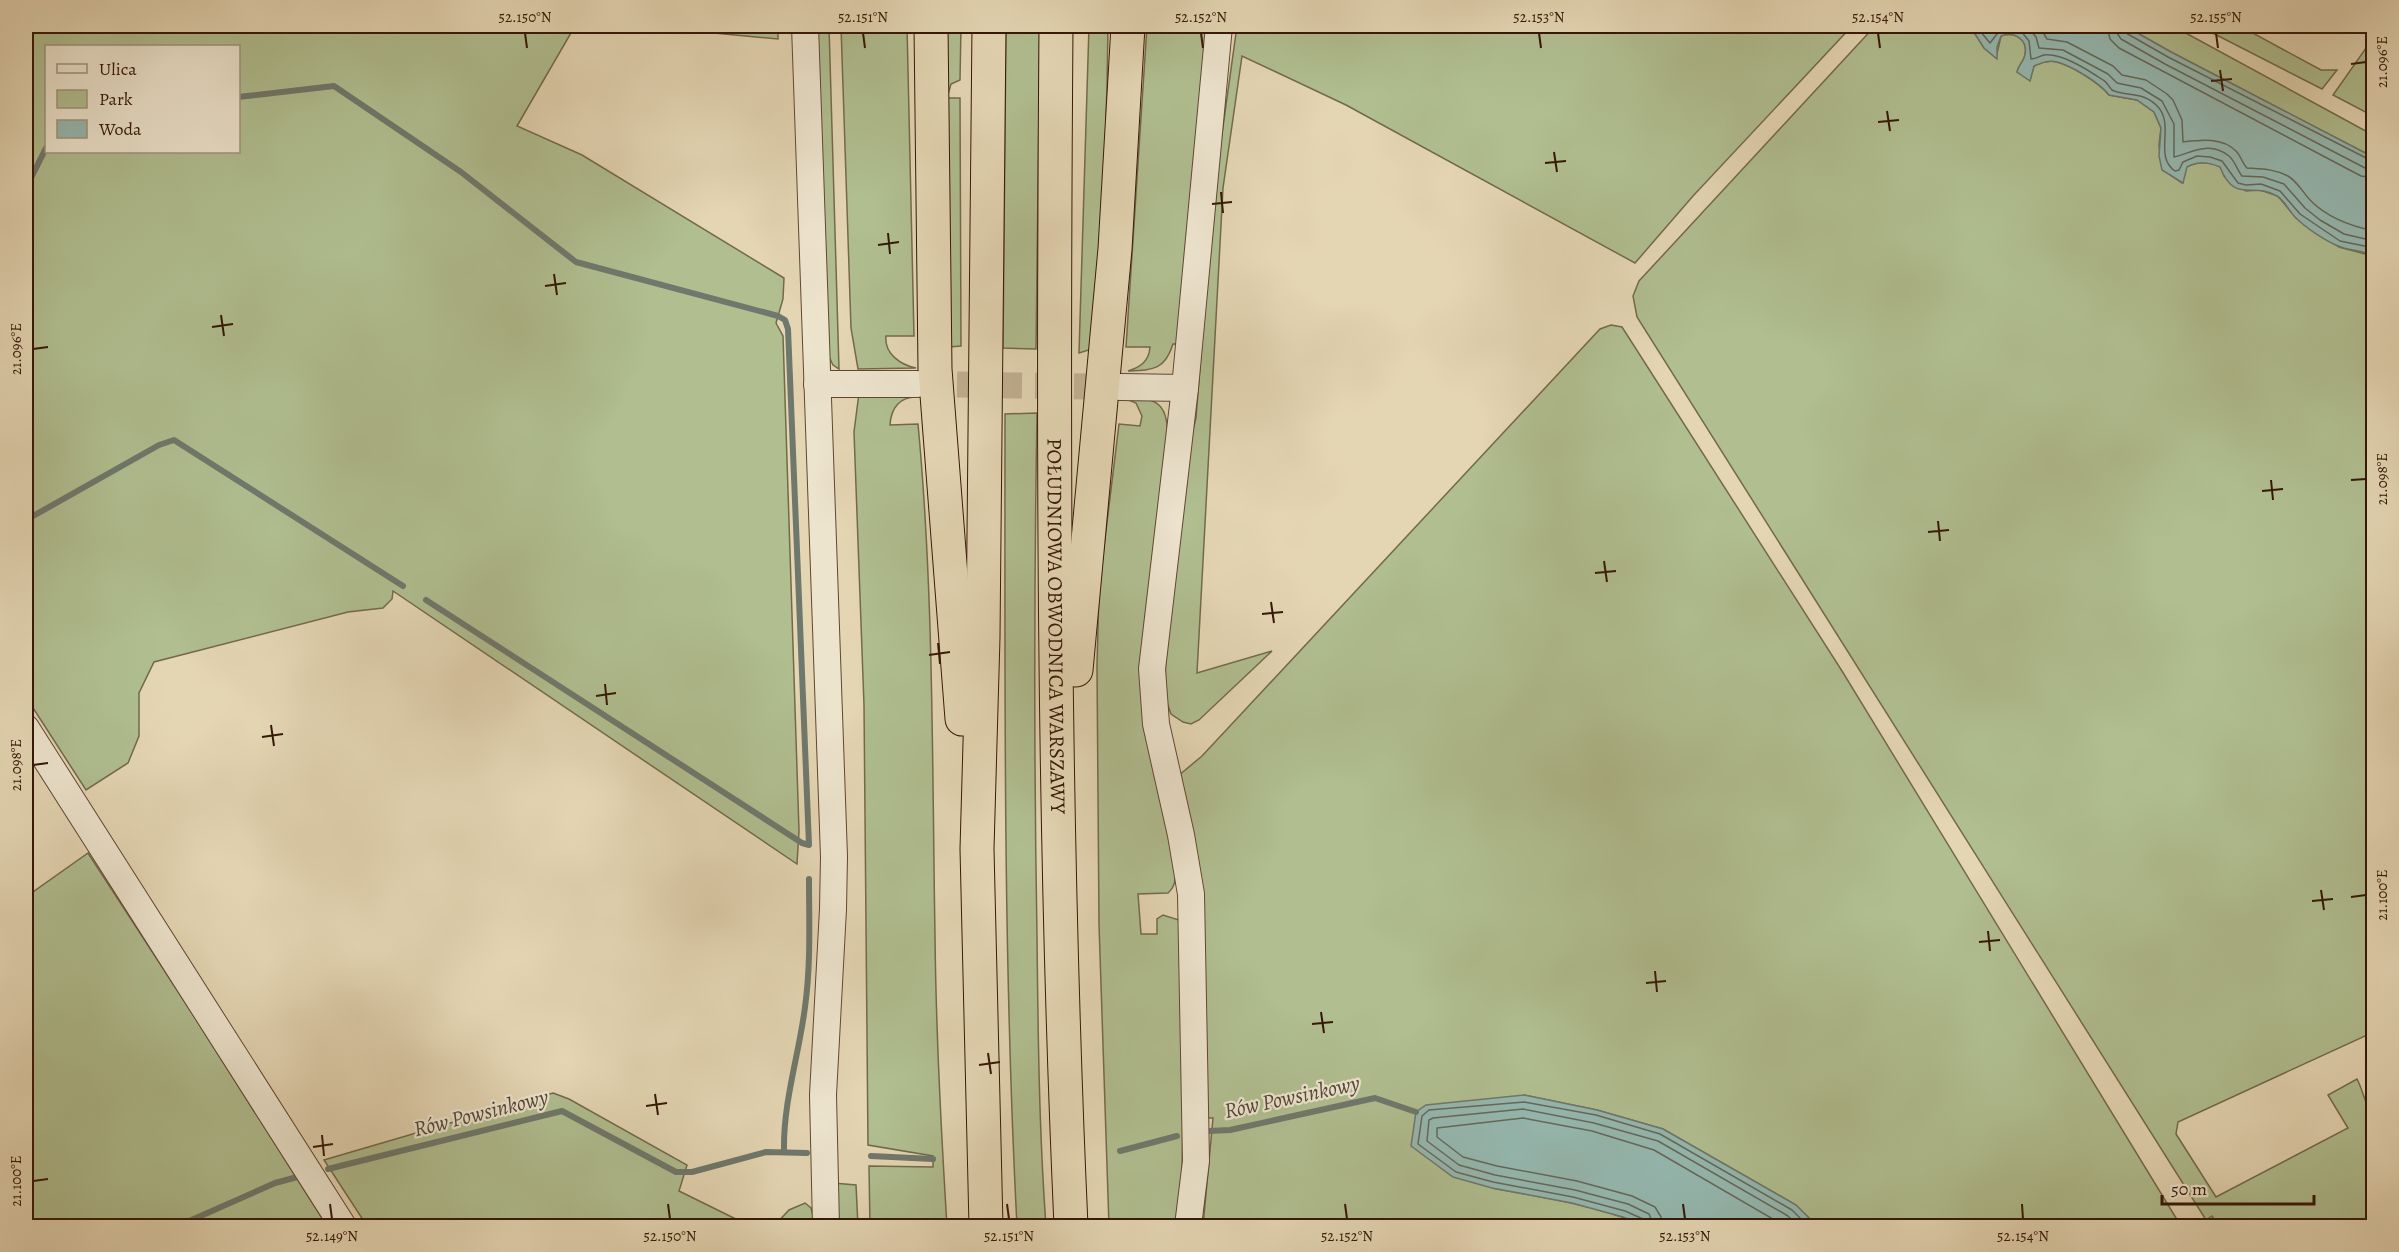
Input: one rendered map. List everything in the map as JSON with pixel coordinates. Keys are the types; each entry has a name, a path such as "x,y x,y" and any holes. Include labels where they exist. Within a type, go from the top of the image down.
{"highway":[{"path":"931,26 937,397 962,717 977,849"},
{"path":"986,1227 977,849 983,637 990,26"},
{"name":"POŁUDNIOWA OBWODNICA WARSZAWY","path":"1056,26 1053,370 1061,981 1071,1227"},
{"path":"1059,824 1105,371 1115,249 1128,26"}],"street":[{"path":"805,26 834,857 823,1095 826,1227"},
{"path":"1188,1227 1196,1161 1191,894 1181,835 1155,724 1152,669 1185,388 1219,26"},
{"path":"817,384 918,384"},
{"path":"1120,387 1185,388"},
{"path":"26,728 343,1227"}],"green space":[{"path":"26,26 575,26 517,126 582,155 784,278 783,299 776,323 783,336 799,831 797,864 393,591 392,599 383,608 348,612 154,662 139,693 139,736 128,763 86,790 26,697"},
{"path":"639,26 778,26 778,39"},
{"path":"814,26 829,26 839,369 833,365 829,357"},
{"path":"841,26 907,26 914,336 886,336 886,342 895,358 916,368 858,369 851,328"},
{"path":"943,26 961,26 960,80 951,84 947,98 960,98 961,346 949,347"},
{"path":"1006,26 1040,26 1036,349 1003,348"},
{"path":"1089,26 1108,26 1106,106 1101,228 1092,349 1079,353"},
{"path":"1147,26 1210,26 1179,344 1173,344 1166,359 1157,367 1128,371 1144,363 1150,347 1126,347"},
{"path":"1237,26 1852,26 1693,196 1635,263 1346,105 1242,56 1223,188 1197,673 1272,651 1199,720 1191,724 1171,714 1165,697 1166,632 1190,442 1196,418 1213,199"},
{"path":"1875,26 1970,26 1984,48 1996,58 2001,36 2016,36 2025,47 2024,58 2017,72 2030,80 2034,66 2057,62 2085,76 2109,95 2137,100 2154,112 2161,128 2159,145 2162,169 2182,183 2186,167 2203,163 2221,167 2224,176 2246,191 2260,190 2278,196 2296,218 2339,247 2373,256 2373,1049 2369,1051 2367,1035 2178,1122 2176,1134 2216,1197 2348,1128 2328,1095 2357,1079 2373,1116 2373,1226 2218,1226 2212,1216 2206,1220 1637,317 1633,296 1639,281"},
{"path":"2125,26 2173,26 2373,135 2373,157 2171,52"},
{"path":"2199,26 2240,26 2321,70 2337,70 2322,89"},
{"path":"2373,38 2373,116 2333,95"},
{"path":"1611,325 1622,327 1842,671 2181,1226 1817,1226 1796,1205 1663,1129 1597,1110 1524,1095 1492,1188 1589,1208 1646,1226 1203,1226 1213,1118 1203,1118 1178,776 1202,756 1600,329"},
{"path":"859,393 918,393 918,397 906,399 898,404 892,413 890,425 918,424 923,488 931,680 936,1009 947,1226 920,1226 919,1223 870,1226 869,1166 933,1167 933,1156 868,1145 864,705 854,432"},
{"path":"1119,396 1144,398 1159,405 1166,419 1168,430 1142,654 1152,762 1175,866 1175,877 1173,887 1168,893 1138,894 1141,934 1157,934 1157,919 1163,915 1179,920 1184,1042 1182,1179 1175,1226 1109,1226 1099,924 1097,666 1099,588 1119,424 1140,426 1142,416 1136,403"},
{"path":"1037,413 1036,871 1039,1081 1046,1226 1017,1226 1007,922 1005,414"},
{"path":"88,853 327,1226 26,1226 26,897"},
{"path":"553,1093 569,1099 687,1165 679,1191 744,1223 741,1226 367,1226 324,1160"},
{"path":"833,1183 856,1185 858,1226 836,1226"},
{"path":"805,1203 811,1208 816,1226 774,1226 789,1210"}],"water":[{"path":"1970,26 2125,26 2373,157 2373,256 2342,248 2327,240 2299,221 2277,196 2260,190 2238,189 2226,179 2220,167 2216,165 2200,163 2187,167 2183,183 2162,170 2159,156 2161,128 2154,112 2137,100 2109,95 2085,76 2057,62 2034,66 2030,81 2017,72 2025,52 2020,39 2012,35 2001,36 1997,47 1997,59 1984,48"},
{"path":"1524,1095 1597,1110 1663,1129 1796,1205 1817,1226 1646,1226 1572,1203 1492,1188 1453,1177 1411,1146 1416,1112 1426,1105"}],"waterway":[{"path":"240,97 334,86 461,172 576,262 778,316 785,320 788,329 809,845 802,843 426,600"},
{"path":"26,188 45,150"},
{"path":"26,520 159,445 174,440 403,586"},
{"path":"784,1151 786,1115 807,991 809,879"},
{"name":"Rów Powsinkowy","path":"1208,1131 1230,1130 1375,1098 1416,1112"},
{"name":"Rów Powsinkowy","path":"328,1169 562,1111 676,1172 692,1172 766,1152 807,1153"},
{"name":"Rów Powsinkowy","path":"1120,1151 1177,1136"},
{"name":"Rów Powsinkowy","path":"871,1156 933,1159"},
{"name":"Rów Powsinkowy","path":"178,1226 275,1183 301,1176"}],"tunnel":[{"path":"918,384 1120,387"}]}
